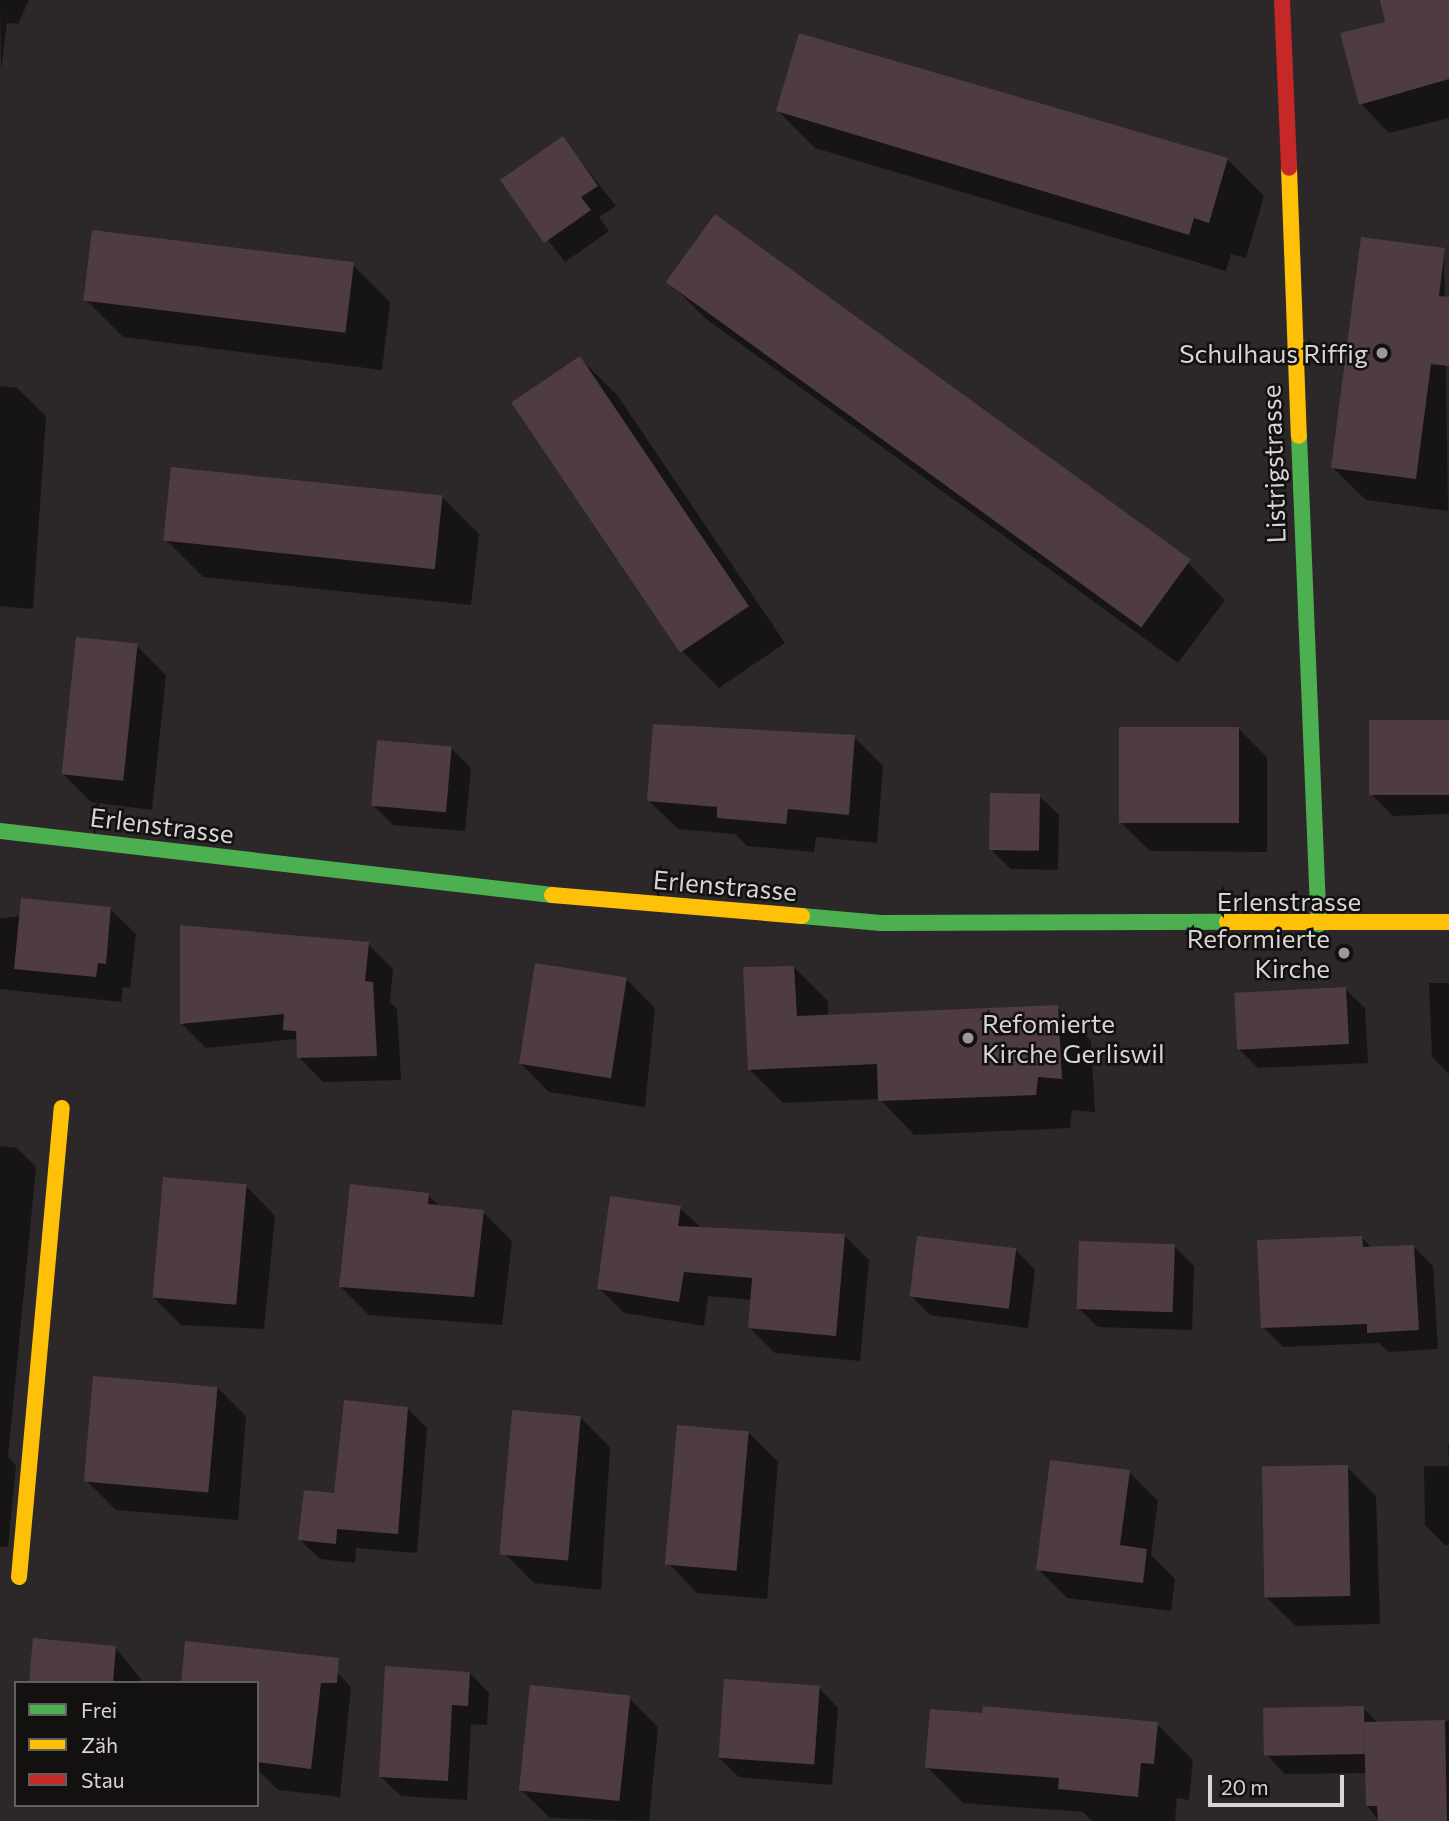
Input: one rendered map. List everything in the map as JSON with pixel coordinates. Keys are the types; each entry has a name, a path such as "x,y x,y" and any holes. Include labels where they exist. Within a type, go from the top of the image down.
{"street":[{"name":"Listrigstrasse","path":"1282,0 1319,925"},
{"name":"Erlenstrasse","path":"0,831 558,897 881,923 1319,925 1449,922"},
{"path":"19,1577 62,1108"}],"building":[{"path":"1380,0 1449,0 1449,79 1359,105 1340,33 1385,22"},
{"path":"799,33 1228,158 1209,223 1194,218 1189,235 776,111"},
{"path":"563,136 598,186 581,197 591,210 544,243 500,180"},
{"path":"715,214 1191,560 1141,628 666,282"},
{"path":"92,230 354,262 345,333 83,300"},
{"path":"1361,237 1445,248 1439,296 1449,297 1449,366 1431,364 1416,479 1331,468"},
{"path":"580,356 749,606 680,653 511,402"},
{"path":"171,467 443,496 435,569 163,541"},
{"path":"76,637 138,643 123,781 62,774"},
{"path":"1369,720 1449,720 1449,795 1369,795"},
{"path":"653,724 855,735 849,815 788,809 786,824 717,818 717,807 647,801"},
{"path":"1119,727 1239,727 1239,823 1119,823"},
{"path":"377,740 452,747 446,812 371,806"},
{"path":"990,793 1040,794 1039,851 989,850"},
{"path":"21,898 111,907 106,964 98,963 96,977 14,969"},
{"path":"180,925 369,942 365,981 373,982 377,1056 297,1058 296,1031 283,1030 284,1014 180,1024"},
{"path":"535,963 627,978 611,1078 519,1064"},
{"name":"Refomierte Kirche Gerliswil","path":"794,966 797,1016 1058,1005 1062,1079 1038,1077 1036,1095 878,1101 877,1064 748,1070 743,967"},
{"path":"1346,987 1349,1044 1237,1050 1234,993"},
{"path":"163,1177 247,1184 236,1305 152,1298"},
{"path":"350,1184 429,1193 428,1204 484,1210 474,1297 339,1287"},
{"path":"610,1196 681,1206 678,1226 845,1234 836,1336 748,1328 752,1278 684,1272 679,1302 597,1289"},
{"path":"917,1236 1016,1248 1009,1309 910,1297"},
{"path":"1362,1236 1363,1247 1414,1245 1419,1330 1367,1333 1367,1324 1261,1328 1257,1240"},
{"path":"1079,1241 1175,1244 1173,1312 1077,1309"},
{"path":"93,1376 218,1387 208,1492 84,1482"},
{"path":"344,1400 408,1407 398,1534 337,1529 336,1544 298,1540 304,1490 334,1493"},
{"path":"512,1410 581,1416 568,1560 499,1554"},
{"path":"677,1425 749,1431 737,1571 665,1564"},
{"path":"1050,1460 1130,1470 1120,1545 1147,1549 1143,1583 1036,1570"},
{"path":"1348,1465 1350,1596 1264,1597 1262,1467"},
{"path":"33,1638 116,1646 113,1681 29,1681"},
{"path":"185,1641 339,1658 337,1683 321,1683 311,1769 259,1762 259,1681 181,1681"},
{"path":"385,1666 470,1672 468,1706 452,1705 448,1781 379,1777"},
{"path":"724,1679 820,1686 814,1765 718,1758"},
{"path":"530,1685 630,1696 619,1801 519,1790"},
{"path":"983,1706 1158,1722 1154,1764 1141,1763 1138,1797 1058,1789 1059,1778 925,1768 930,1709 982,1713"},
{"path":"1364,1706 1365,1754 1264,1756 1263,1708"},
{"path":"1445,1720 1447,1821 1378,1821 1377,1806 1366,1806 1364,1722"}],"traffic: fast":[{"path":"1299,436 1319,925"},
{"path":"0,831 552,895"},
{"path":"802,916 881,923 1227,922"}],"traffic: slow":[{"path":"1289,168 1299,436"},
{"path":"552,895 802,916"},
{"path":"1227,922 1449,922"},
{"path":"19,1577 62,1108"}],"traffic: jam":[{"path":"1282,0 1289,168"}],"place":[{"name":"Schulhaus Riffig","path":"1382,353"},
{"name":"Reformierte Kirche","path":"1344,953"},
{"name":"Refomierte Kirche Gerliswil","path":"968,1038"}]}
